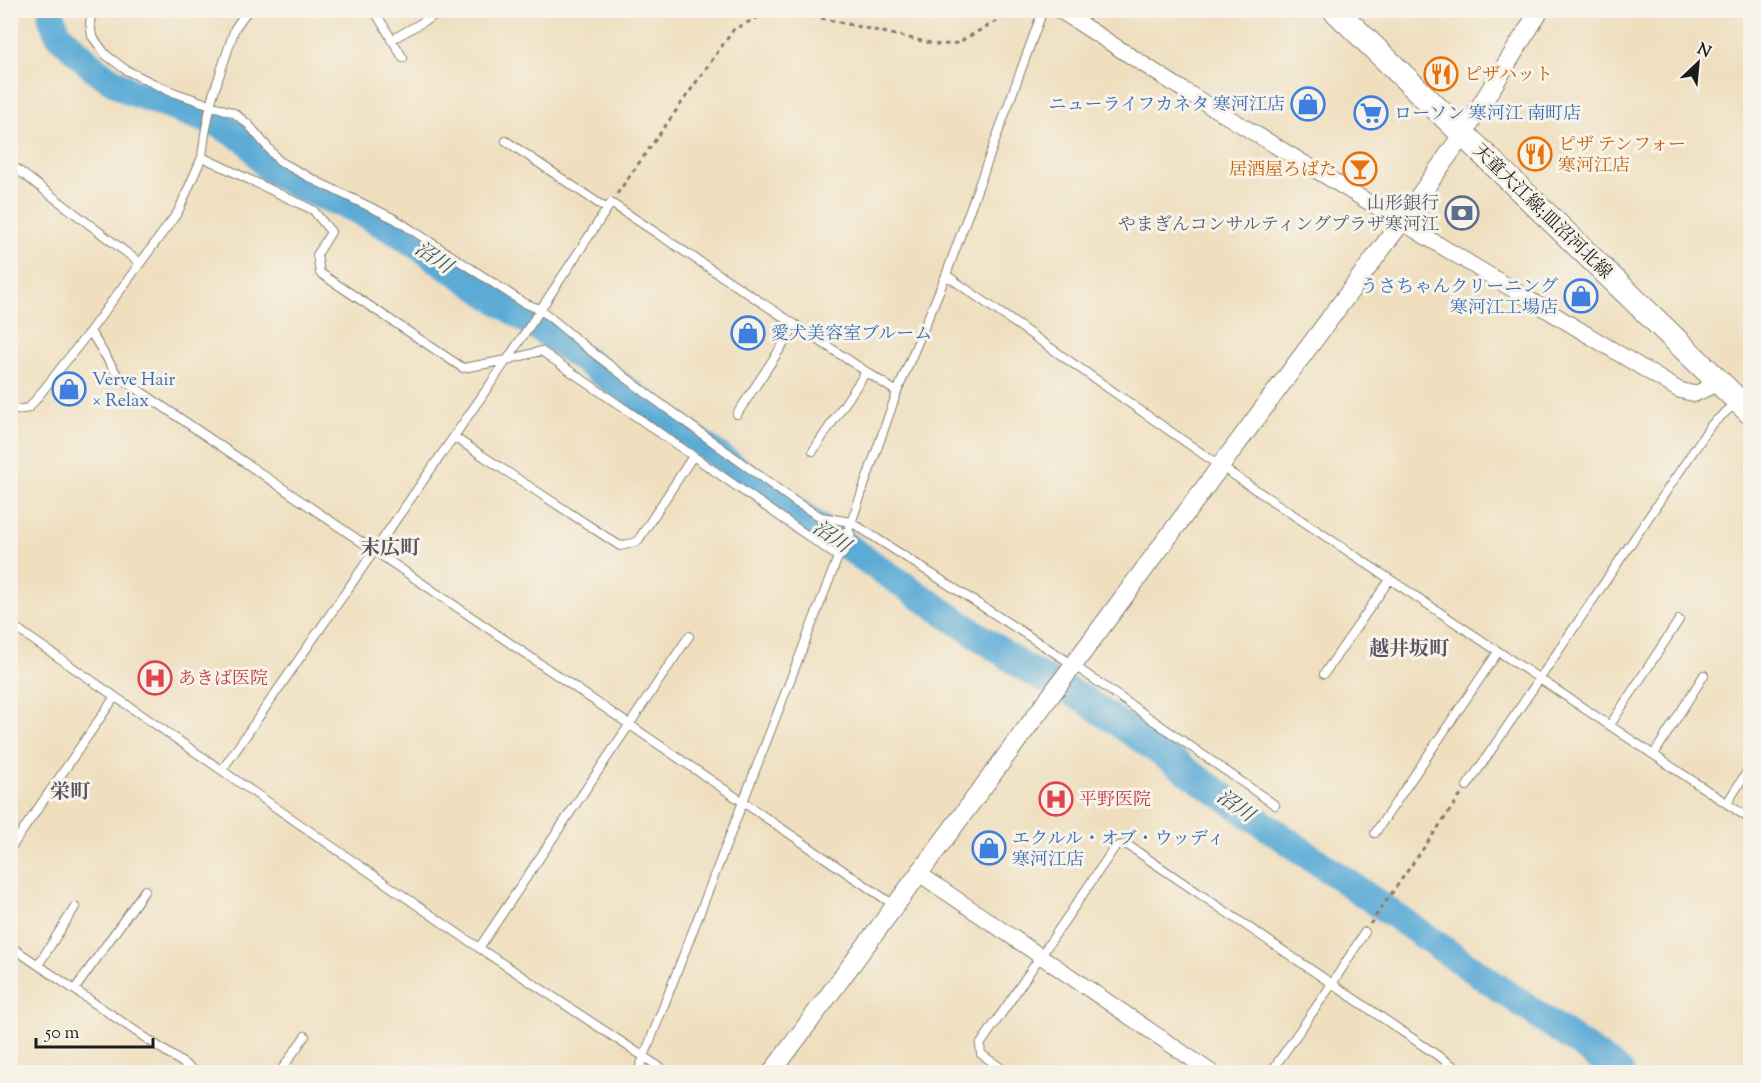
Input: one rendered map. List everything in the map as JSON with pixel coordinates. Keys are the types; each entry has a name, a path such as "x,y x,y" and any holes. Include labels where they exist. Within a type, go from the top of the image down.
{"main road":[{"name":"天童大江線;皿沼河北線","path":"1335,10 1745,407"}],"street":[{"path":"1059,10 1185,91 1679,390 1695,394 1720,382"},
{"path":"772,1072 1402,221 1463,134 1540,10"},
{"path":"839,554 849,529"},
{"path":"918,873 1211,1072"}],"lane":[{"path":"92,10 90,23 92,36 106,55 126,70 167,90 212,101 234,113 249,124 279,161 395,219 524,303 540,309 645,393 797,503 849,529 1072,664 1275,805"},
{"path":"10,411 29,408 90,331 178,212 202,157 212,101 235,28 248,10"},
{"path":"374,10 403,58"},
{"path":"391,40 444,10"},
{"path":"849,529 897,392 946,275 1043,10"},
{"path":"506,141 796,325 897,392"},
{"path":"202,157 314,210 331,232 317,255 320,273 463,368 541,351 839,554 638,1072"},
{"path":"10,164 140,263"},
{"path":"222,770 507,360 609,206"},
{"path":"946,275 1220,466 1750,819"},
{"path":"737,414 796,325"},
{"path":"90,331 118,376 894,905"},
{"path":"813,451 867,372"},
{"path":"1467,786 1712,425 1745,407"},
{"path":"454,437 620,546 637,542 693,456"},
{"path":"1324,674 1389,579"},
{"path":"1610,725 1679,621"},
{"path":"10,624 479,948 667,1072"},
{"path":"479,948 689,636"},
{"path":"1375,833 1498,652"},
{"path":"1654,754 1704,675"},
{"path":"10,849 114,698"},
{"path":"1727,803 1750,767"},
{"path":"1007,1072 981,1054 980,1045 1115,847 1126,844 1462,1072"},
{"path":"75,989 145,890"},
{"path":"38,965 75,907"},
{"path":"1271,1072 1365,932"},
{"path":"10,946 196,1072"},
{"path":"280,1072 305,1036"}],"path":[{"path":"609,206 734,29 773,10"},
{"path":"786,10 940,45 957,43 1017,10"},
{"path":"1365,932 1467,786"}],"waterway":[{"name":"沼川","path":"51,10 59,35 97,71 129,91 220,125 249,142 269,169 300,187 355,209 400,234 552,337 805,518 1030,671 1082,698 1620,1072"}],"place":[{"name":"ピザハット","path":"1441,74"},
{"name":"ニューライフカネタ 寒河江店","path":"1308,104"},
{"name":"ローソン 寒河江 南町店","path":"1371,113"},
{"name":"ピザ テンフォー 寒河江店","path":"1535,154"},
{"name":"居酒屋ろばた","path":"1360,169"},
{"name":"山形銀行 やまぎんコンサルティングプラザ寒河江","path":"1462,213"},
{"name":"うさちゃんクリーニング 寒河江工場店","path":"1581,296"},
{"name":"愛犬美容室ブルーム","path":"748,333"},
{"name":"Verve Hair × Relax","path":"69,389"},
{"name":"あきば医院","path":"155,678"},
{"name":"平野医院","path":"1056,799"},
{"name":"エクルル・オブ・ウッディ 寒河江店","path":"989,848"}],"district":[{"name":"末広町","path":"390,547"},
{"name":"越井坂町","path":"1409,648"},
{"name":"栄町","path":"70,791"}]}
